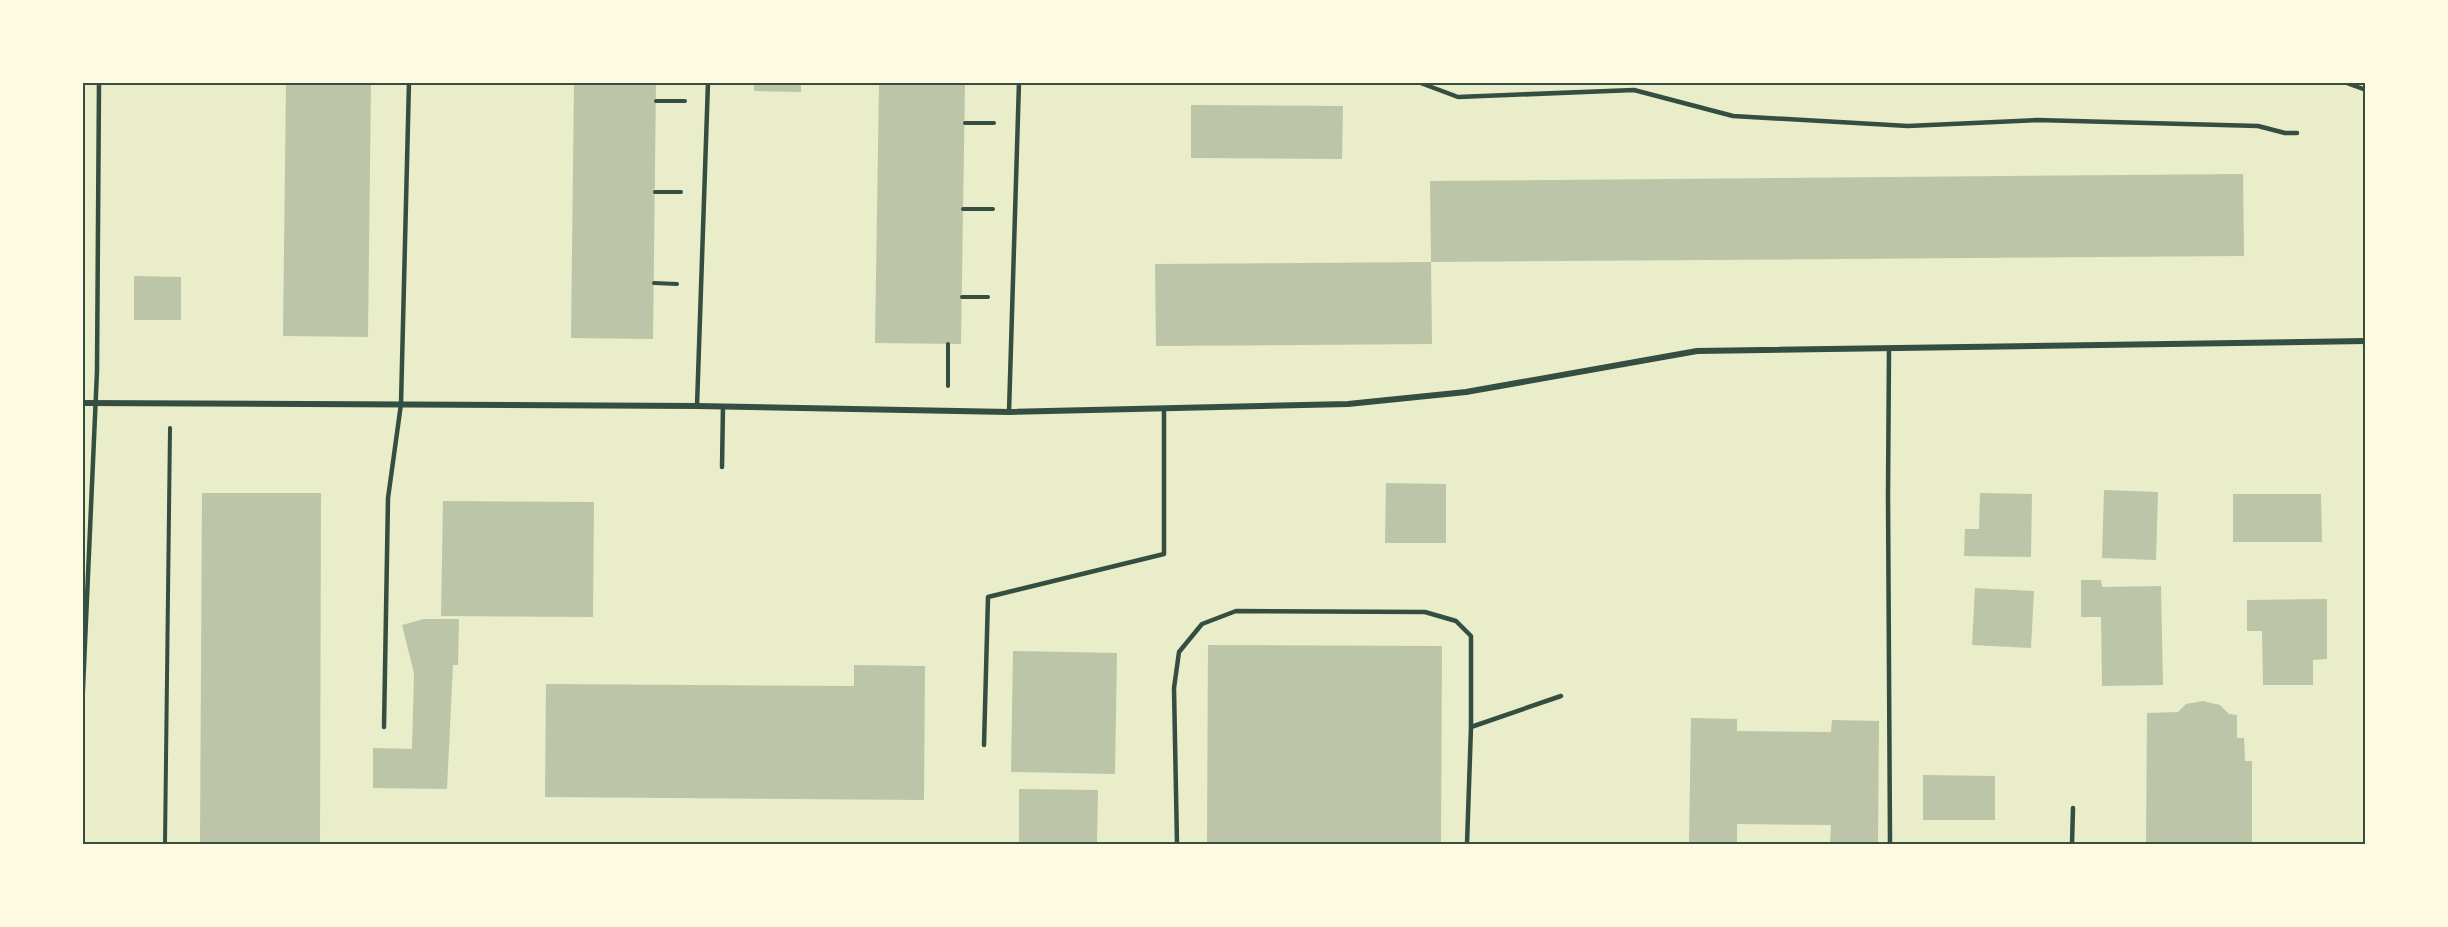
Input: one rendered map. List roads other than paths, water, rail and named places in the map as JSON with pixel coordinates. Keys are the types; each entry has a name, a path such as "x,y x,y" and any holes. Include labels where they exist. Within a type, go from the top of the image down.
{"street":[{"path":"82,403 723,406 1009,412 1348,404 1466,392 1697,351 2366,341"}],"lane":[{"path":"82,711 96,403 99,82"},
{"path":"384,727 388,498 401,404 409,82"},
{"path":"697,406 708,82"},
{"path":"1009,412 1019,82"},
{"path":"1418,82 1458,97 1634,90 1733,116 1908,126 2037,120 2258,126 2285,134 2297,133"},
{"path":"2344,82 2366,90"},
{"path":"1889,348 1887,494 1890,844"},
{"path":"722,467 723,406"},
{"path":"984,745 988,597 1164,554 1164,408"},
{"path":"1177,844 1174,688 1179,652 1202,624 1236,611 1425,612 1456,621 1471,636 1467,844"},
{"path":"1471,727 1561,696"},
{"path":"2072,844 2073,808"}]}
